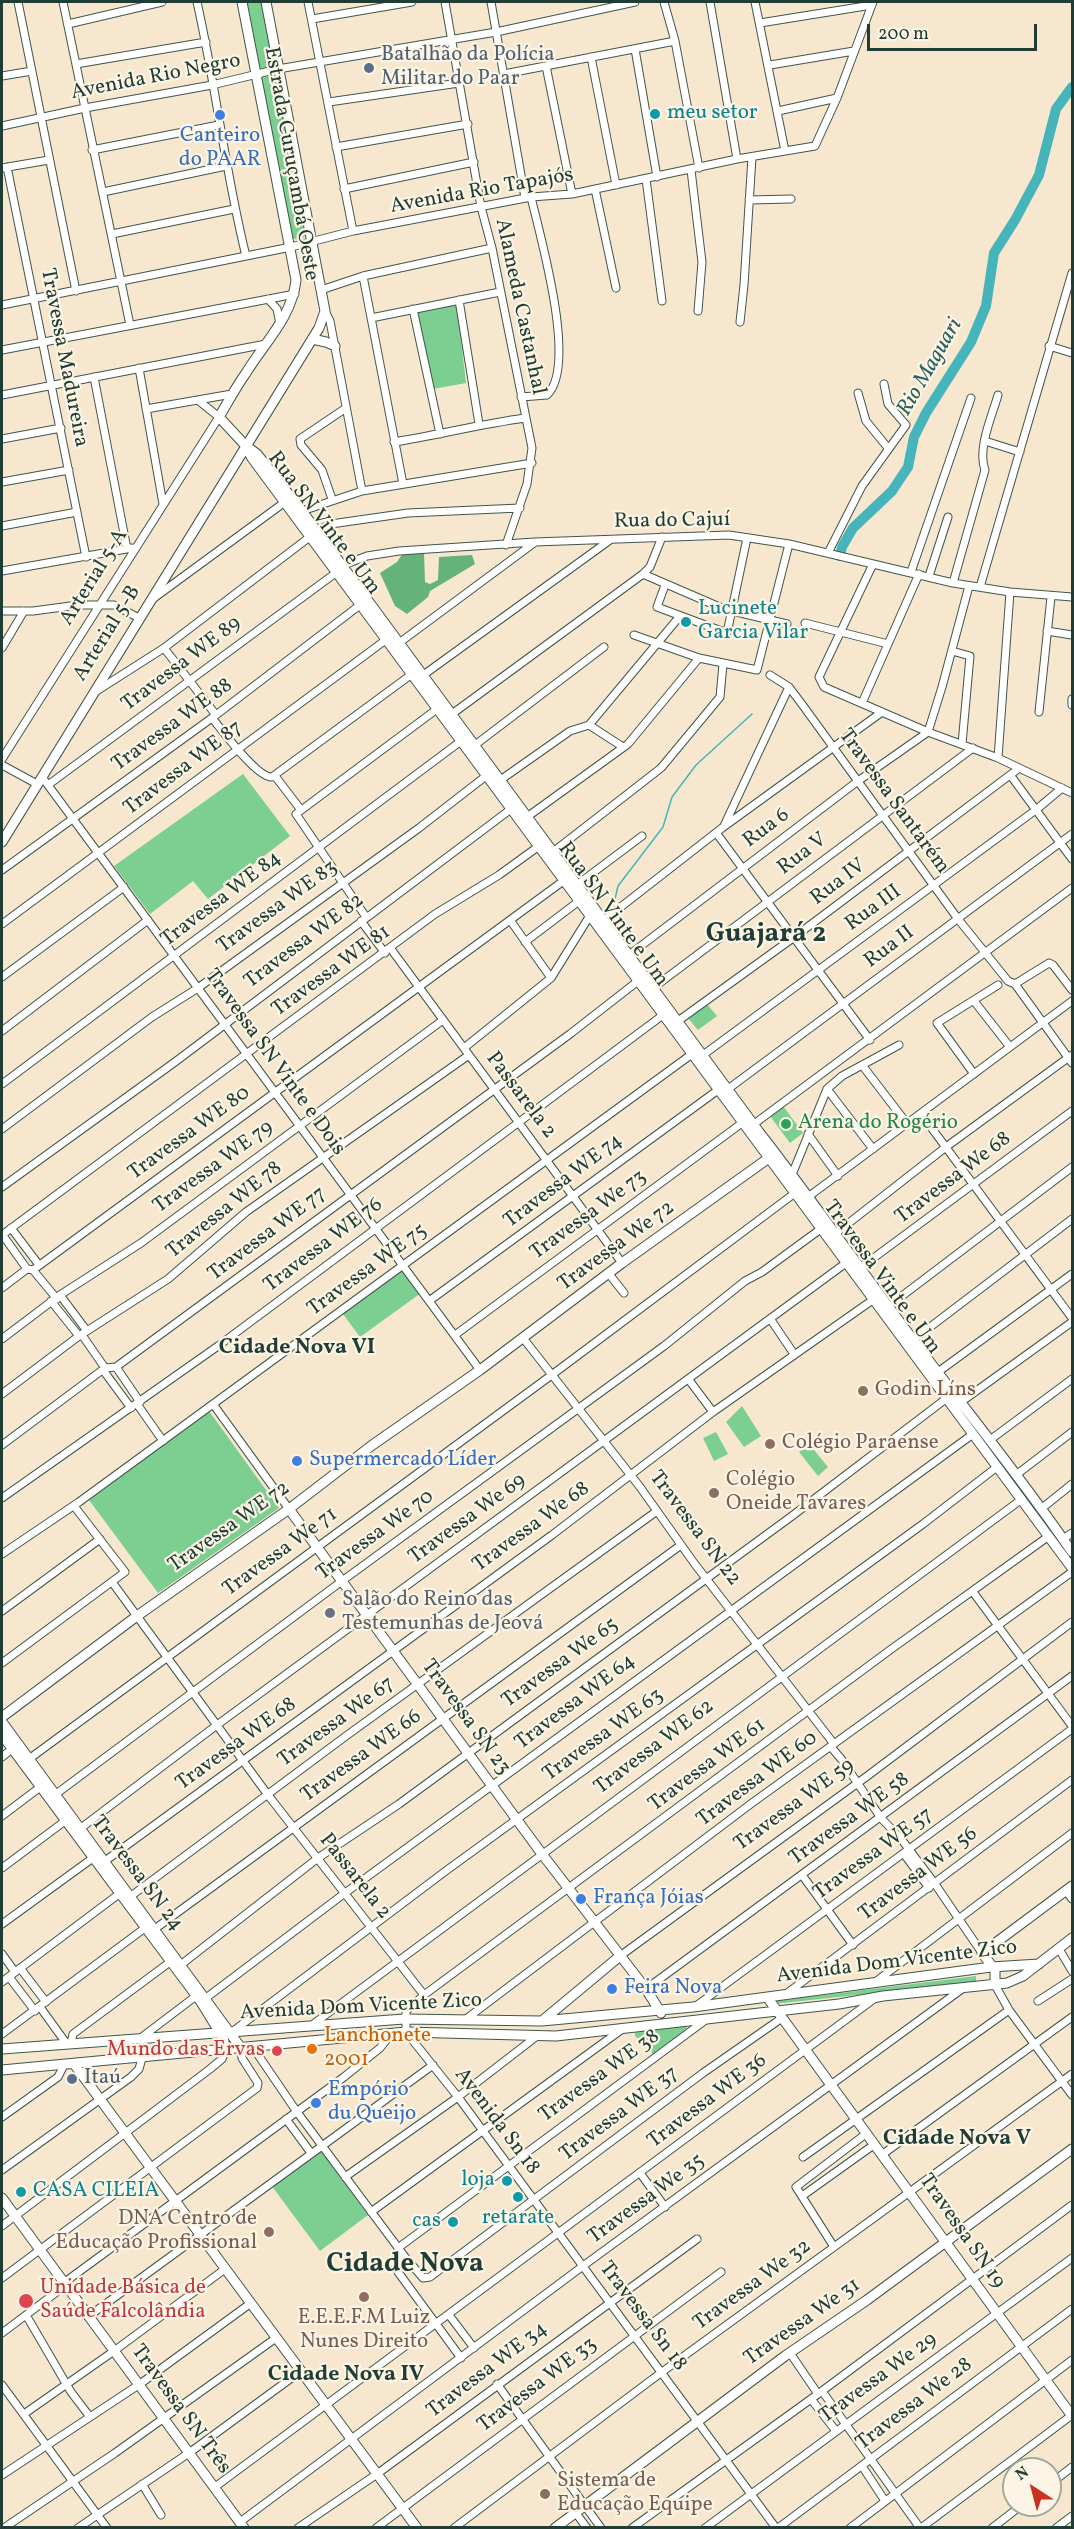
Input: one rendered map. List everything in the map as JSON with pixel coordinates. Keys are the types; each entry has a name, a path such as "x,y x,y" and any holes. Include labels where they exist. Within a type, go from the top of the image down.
{"main road":[{"name":"Estrada Curuçambá Oeste","path":"219,417 232,394 287,314 295,294 296,280 242,2"},
{"path":"266,2 326,311"},
{"name":"Arterial 5-B","path":"2,842 42,782 93,693 312,339 326,311"},
{"path":"312,339 335,346"},
{"path":"219,417 245,445"},
{"name":"Rua SN Vinte e Um","path":"245,445 285,502 304,518"},
{"name":"Rua SN Vinte e Um","path":"245,445 257,454 339,569 399,643 412,674 437,709 452,720 462,741 486,776 539,846 554,858"},
{"name":"Rua SN Vinte e Um","path":"339,569 360,604 387,639 422,676 452,720 474,745 527,817 582,899 604,920 703,1055 742,1123 790,1179"},
{"name":"Rua SN Vinte e Um","path":"567,878 578,884 590,917 692,1054 754,1124 772,1156"},
{"name":"Travessa We 72","path":"480,1370 622,1263 772,1156"},
{"name":"Travessa Vinte e Um","path":"790,1179 795,1193 822,1228 840,1246 870,1288 962,1402 1072,1552"},
{"name":"Travessa Vinte e Um","path":"790,1179 808,1197 836,1233 840,1246"},
{"name":"Travessa Vinte e Um","path":"870,1288 874,1299 1072,1570"},
{"name":"Travessa WE 72","path":"2,1720 137,1616 480,1370"},
{"name":"Travessa SN 23","path":"289,1509 542,1854 661,2010"},
{"name":"Travessa SN 24","path":"2,1720 29,1759 43,1785"},
{"name":"Travessa SN 24","path":"2,1735 69,1819 241,2048"},
{"path":"982,1953 1070,1892"},
{"path":"1039,1964 1072,1938"},
{"name":"Travessa SN 22","path":"982,1953 996,1974 995,1985"},
{"name":"Travessa WE 59","path":"542,2021 620,1956"},
{"name":"Avenida Dom Vicente Zico","path":"2,2049 404,2019 542,2021 693,2007 991,1967 1039,1964"},
{"name":"Avenida Dom Vicente Zico","path":"2,2070 406,2032 537,2036 707,2019 779,2015 876,1997 995,1985 1019,1978 1039,1964"},
{"name":"Travessa SN 24","path":"201,1996 221,2033 226,2049"},
{"path":"767,1997 779,2015"},
{"path":"661,2010 662,2024"},
{"name":"Travessa SN 19","path":"779,2015 1072,2415"},
{"path":"187,2054 194,2048 195,2041 188,2034"},
{"path":"69,2064 100,2099 417,2528"},
{"name":"Travessa We 31","path":"555,2528 790,2353 1072,2149"},
{"name":"Travessa SN Três","path":"2,2198 242,2524"}],"street":[{"path":"18,2 76,291"},
{"path":"63,2 130,325"},
{"path":"68,24 162,2"},
{"path":"197,2 206,42 234,209 246,256"},
{"path":"308,2 353,231"},
{"path":"312,19 412,2"},
{"name":"Alameda Castanhal","path":"445,2 481,207 492,249 532,448 532,463 520,508 506,545"},
{"path":"491,2 528,197 554,301 560,363 551,391 547,395 521,397"},
{"name":"Avenida Rio Negro","path":"2,126 212,85 280,69 496,32 635,2"},
{"path":"664,2 675,41 699,168"},
{"path":"710,2 738,159"},
{"path":"755,2 770,65 785,151"},
{"path":"760,23 873,3"},
{"name":"Avenida Rio Tapajós","path":"2,305 291,247 353,231 528,197 572,194 738,159 815,146 837,98 873,3"},
{"path":"504,74 675,41"},
{"path":"76,64 206,42"},
{"path":"635,49 657,177"},
{"path":"770,65 854,51"},
{"path":"591,57 616,185"},
{"path":"546,66 572,194"},
{"path":"2,76 32,71"},
{"path":"328,102 459,83"},
{"path":"778,111 837,98"},
{"path":"336,147 468,124"},
{"path":"93,150 219,125"},
{"path":"740,322 752,157"},
{"path":"4,167 49,160"},
{"path":"344,189 474,162"},
{"path":"103,192 226,166"},
{"name":"Travessa Madureira","path":"4,167 44,342 86,557"},
{"path":"691,170 702,261 698,311"},
{"path":"646,179 662,301"},
{"path":"595,189 616,288"},
{"path":"749,200 791,199"},
{"path":"112,234 234,209"},
{"path":"321,290 363,276 492,249"},
{"path":"980,587 1072,273"},
{"path":"363,276 403,484"},
{"path":"371,318 500,292"},
{"path":"2,351 295,294"},
{"path":"268,299 277,309 280,324"},
{"path":"459,300 479,424"},
{"path":"413,309 440,434"},
{"path":"326,311 330,321 362,491"},
{"path":"2,395 266,344"},
{"path":"1049,346 1072,353"},
{"path":"139,368 163,504"},
{"path":"2,571 131,548 94,377"},
{"path":"828,553 857,494 906,425 888,404 884,384"},
{"path":"858,393 866,421 888,448"},
{"path":"146,409 232,394"},
{"path":"953,583 985,470 983,464 985,441 998,395"},
{"path":"911,572 971,398"},
{"path":"199,401 219,417"},
{"path":"332,500 322,470 301,445 300,439 346,408"},
{"name":"Arterial 5-A","path":"2,759 131,548 163,504 219,417"},
{"path":"394,442 479,424 525,418"},
{"path":"2,439 61,428"},
{"path":"985,441 1020,452"},
{"path":"304,518 332,500 362,491 532,463"},
{"path":"2,482 69,470"},
{"path":"150,601 285,502"},
{"path":"93,693 164,648 313,533 331,524 408,513 520,508"},
{"path":"2,526 77,512"},
{"path":"929,576 948,517"},
{"name":"Rua do Cajuí","path":"339,569 367,556 399,551 535,542 729,535 789,544 969,586 1051,597 1072,597"},
{"path":"452,720 643,574 650,567 662,537"},
{"path":"666,585 657,607 727,633 747,538"},
{"path":"422,676 611,539"},
{"path":"399,643 535,542"},
{"path":"634,635 699,658 755,670 759,666 789,544"},
{"path":"873,564 819,677 826,688 928,732 998,758 1072,793"},
{"name":"Travessa WE 89","path":"42,782 189,681 339,569"},
{"path":"643,574 732,612 787,624"},
{"path":"862,703 919,574"},
{"path":"928,732 969,586"},
{"path":"998,758 1010,592"},
{"path":"1039,712 1051,597"},
{"path":"2,611 114,604 139,618"},
{"name":"Travessa WE 88","path":"2,870 214,716 360,604"},
{"path":"2,648 24,611"},
{"path":"499,781 570,731 589,725 680,616"},
{"path":"805,623 888,644"},
{"path":"1047,632 1072,634"},
{"name":"Travessa WE 87","path":"2,924 387,639"},
{"path":"474,745 604,647"},
{"path":"164,648 237,750 267,777 275,776 412,674"},
{"path":"952,651 970,656 962,744"},
{"path":"527,817 633,738 699,658"},
{"path":"554,858 655,774 720,697 723,664"},
{"name":"Travessa Santarém","path":"770,675 789,687 958,919 1008,981 1015,984 1071,1059"},
{"path":"604,920 722,828 789,687"},
{"path":"1072,699 1072,705"},
{"path":"301,810 437,709"},
{"path":"722,828 882,712"},
{"path":"589,725 623,747"},
{"name":"Rua 6","path":"629,955 858,781 928,732"},
{"name":"Travessa WE 84","path":"2,1084 462,741"},
{"name":"Rua V","path":"653,988 973,748"},
{"path":"2,765 42,782"},
{"name":"Rua IV","path":"678,1021 1018,769"},
{"name":"Passarela 2","path":"275,776 301,810 296,816 364,919 419,986 622,1263"},
{"name":"Travessa WE 83","path":"2,1129 152,1017 198,988 341,882 419,828 486,776"},
{"path":"1011,776 1072,859"},
{"name":"Travessa SN Vinte e Dois","path":"42,782 73,819 175,955 298,1127 351,1194 480,1370"},
{"name":"Rua III","path":"703,1055 1037,809 1062,788"},
{"name":"Travessa WE 82","path":"2,1187 175,1062 511,809"},
{"path":"717,834 870,1040"},
{"name":"Rua II","path":"723,1089 843,1004 1072,834"},
{"path":"578,884 642,836"},
{"name":"Travessa WE 81","path":"2,1234 388,951 435,914 499,875 539,846"},
{"name":"Travessa WE 80","path":"2,1287 33,1268 567,878"},
{"path":"2,977 124,887"},
{"path":"754,1124 1072,888"},
{"path":"525,942 582,899"},
{"path":"464,1048 551,978 590,917"},
{"path":"2,1031 148,920"},
{"path":"510,920 551,978"},
{"path":"1015,984 1046,964 1053,965 1072,990"},
{"name":"Travessa WE 77","path":"116,1367 570,1034 638,981"},
{"path":"974,1074 937,1023 998,985"},
{"path":"974,1001 1010,1047"},
{"path":"808,1197 922,1115 1072,1001"},
{"name":"Travessa WE 76","path":"2,1498 136,1405 663,1015"},
{"name":"Travessa WE 79","path":"2,1339 56,1298 141,1243 443,1020"},
{"path":"790,1179 827,1089 837,1079 900,1045"},
{"name":"Travessa WE 75","path":"2,1554 74,1506 692,1054"},
{"name":"Travessa WE 78","path":"2,1394 82,1334 168,1279 225,1228 322,1156 469,1055"},
{"path":"836,1233 946,1147 1071,1059"},
{"path":"862,1065 908,1125"},
{"name":"Travessa WE 74","path":"429,1301 723,1089"},
{"path":"827,1089 873,1149"},
{"name":"Travessa We 68","path":"858,1270 1072,1111"},
{"path":"922,1115 1052,1289 1072,1320 962,1402"},
{"name":"Travessa We 73","path":"455,1335 742,1123"},
{"path":"808,1134 838,1176"},
{"path":"894,1302 1072,1167"},
{"path":"553,1374 795,1193"},
{"path":"913,1340 1072,1219"},
{"path":"11,1228 33,1268"},
{"path":"579,1408 664,1346 746,1281 822,1228"},
{"path":"2,1234 33,1268 82,1334 104,1369 136,1405 163,1441"},
{"name":"Travessa We 69","path":"78,1831 218,1725 850,1260"},
{"path":"609,1274 624,1293"},
{"path":"938,1372 1072,1274"},
{"path":"631,1475 713,1412 874,1299"},
{"path":"771,1320 795,1354"},
{"name":"Travessa SN 22","path":"523,1338 631,1475 705,1578 758,1643 850,1770 856,1784 982,1953"},
{"path":"2,1445 104,1369 116,1367 136,1405"},
{"name":"Travessa We 71","path":"29,1759 553,1374"},
{"path":"990,1440 1072,1379"},
{"path":"689,1380 713,1412"},
{"name":"Travessa We 65","path":"318,1858 399,1804 947,1398"},
{"name":"Travessa SN 23","path":"213,1404 289,1509"},
{"name":"Travessa We 70","path":"193,1692 579,1408"},
{"path":"1016,1475 1072,1432"},
{"name":"Travessa WE 64","path":"142,2037 345,1893 973,1434"},
{"name":"Travessa WE 63","path":"231,2033 371,1927 998,1467"},
{"name":"Travessa We 68","path":"394,1650 631,1475"},
{"path":"1041,1509 1072,1484"},
{"name":"Travessa WE 62","path":"310,2026 1022,1499"},
{"path":"2,1663 123,1574 100,1539 74,1506"},
{"name":"Travessa We 67","path":"2,1982 268,1795 657,1511"},
{"path":"1064,1539 1072,1533"},
{"name":"Travessa WE 61","path":"404,2019 408,2008 424,1995 1049,1536"},
{"path":"2,1611 100,1539"},
{"name":"Travessa WE 66","path":"151,1928 294,1827 681,1545"},
{"name":"Travessa WE 60","path":"466,2019 594,1921 1072,1570"},
{"name":"Passarela 2","path":"112,1582 268,1795 424,1995"},
{"path":"973,1592 1072,1727"},
{"name":"Travessa WE 59","path":"620,1956 856,1784 1072,1622"},
{"name":"Travessa WE 68","path":"2,1924 243,1760 394,1650"},
{"name":"Travessa WE 58","path":"646,1989 1072,1676"},
{"path":"52,1797 193,1692"},
{"name":"Travessa WE 57","path":"693,2007 907,1852 1072,1727"},
{"path":"2,1757 12,1749"},
{"name":"Travessa WE 56","path":"784,1995 1072,1780"},
{"path":"2,1816 43,1785"},
{"path":"2,1868 69,1819"},
{"path":"872,1984 1072,1833"},
{"path":"2,1954 69,2043 74,2034 176,1963 318,1858"},
{"path":"802,1875 853,1945"},
{"path":"2,2034 151,1928"},
{"path":"1059,1949 1072,1971"},
{"path":"14,1972 40,2006"},
{"path":"1038,2001 1072,1979"},
{"path":"995,1985 1010,2010 1072,2095"},
{"name":"Travessa We 35","path":"351,2439 962,1989"},
{"name":"Travessa WE 36","path":"558,2232 876,1997"},
{"path":"802,2157 1010,2010"},
{"name":"Travessa WE 37","path":"405,2257 420,2277 430,2277 779,2015"},
{"path":"883,2154 1072,2017"},
{"path":"404,2019 406,2032"},
{"name":"Travessa WE 38","path":"398,2248 707,2019"},
{"path":"371,2212 623,2028"},
{"name":"Avenida Sn 18","path":"406,2032 458,2097 558,2232"},
{"path":"2,2333 65,2283 297,2112 380,2048 392,2033"},
{"path":"345,2177 458,2097 537,2036"},
{"path":"252,2046 297,2112 405,2257 399,2263 398,2272 461,2358"},
{"path":"2,2278 258,2088 258,2083 242,2058 241,2048"},
{"path":"2,2226 218,2063 226,2049"},
{"path":"2,2170 135,2074 142,2058"},
{"path":"2,2117 58,2077 69,2064"},
{"path":"89,2316 433,2065"},
{"name":"Travessa We 32","path":"454,2528 662,2372 1072,2074"},
{"path":"286,2119 310,2153"},
{"path":"834,2247 802,2195 795,2189 797,2184 867,2133"},
{"path":"802,2195 875,2144"},
{"path":"640,2173 665,2207"},
{"path":"632,2528 1072,2205"},
{"path":"214,2487 437,2325 558,2232"},
{"name":"Travessa Sn 18","path":"558,2232 698,2422"},
{"name":"Travessa WE 34","path":"298,2528 377,2474 696,2239"},
{"name":"Travessa We 29","path":"705,2528 1072,2258"},
{"path":"24,2414 225,2269"},
{"name":"Travessa WE 33","path":"376,2528 720,2272"},
{"path":"2,2473 140,2384 251,2303"},
{"name":"Travessa We 28","path":"777,2528 1072,2309"},
{"path":"26,2315 66,2384 90,2417"},
{"path":"449,2315 474,2348"},
{"path":"4,2526 74,2481 276,2338"},
{"path":"790,2353 846,2423 920,2528 1072,2415"},
{"path":"850,2528 1072,2360"},
{"path":"78,2528 189,2453 301,2371"},
{"path":"497,2384 601,2528"},
{"path":"2,2385 107,2528"},
{"path":"811,2398 836,2431"},
{"path":"698,2422 777,2528"},
{"path":"242,2524 351,2439"},
{"path":"861,2466 885,2501"},
{"path":"142,2484 161,2515"},
{"path":"575,2512 587,2528"},
{"path":"1056,2528 1072,2516"},
{"path":"992,2528 1006,2517"}],"green space":[{"path":"242,2 266,2 310,232 300,240 288,234"},
{"path":"457,305 466,383 433,389 416,312"},
{"path":"403,553 424,553 425,582 430,584 438,580 439,557 472,555 475,564 430,591 428,597 407,614 395,606 380,573 397,562"},
{"path":"243,774 290,836 208,899 193,881 150,914 114,866"},
{"path":"707,1004 717,1016 698,1030 688,1018"},
{"name":"Arena do Rogério","path":"783,1106 803,1133 790,1143 770,1116"},
{"path":"403,1270 421,1293 360,1337 343,1314"},
{"path":"742,1406 761,1436 744,1447 726,1422"},
{"path":"209,1411 279,1508 158,1593 89,1500"},
{"path":"716,1432 728,1454 714,1461 703,1438"},
{"path":"809,1444 828,1467 818,1476 799,1452"},
{"path":"976,1976 976,1982 774,2004 776,2001"},
{"path":"687,2026 684,2034 653,2054 643,2041 635,2036 635,2032 650,2028"},
{"path":"320,2149 368,2215 320,2251 271,2185"}],"waterway":[{"name":"Rio Maguari","path":"840,556 842,547 853,528 892,491 908,467 914,437 926,413 971,342 986,306 994,253 1039,175 1056,109 1072,87"},
{"path":"606,912 615,899 618,886 663,827 672,797 696,765 752,714"}],"place":[{"name":"Batalhão da Polícia Militar do Paar","path":"369,68"},
{"name":"meu setor","path":"655,114"},
{"name":"Canteiro do PAAR","path":"220,115"},
{"name":"Lucinete Garcia Vilar","path":"686,622"},
{"name":"Arena do Rogério","path":"786,1124"},
{"name":"Godin Líns","path":"863,1391"},
{"name":"Colégio Paraense","path":"770,1444"},
{"name":"Supermercado Líder","path":"297,1461"},
{"name":"Colégio Oneide Tavares","path":"714,1493"},
{"name":"Salão do Reino das Testemunhas de Jeová","path":"330,1613"},
{"name":"França Jóias","path":"581,1899"},
{"name":"Feira Nova","path":"612,1989"},
{"name":"Lanchonete 2001","path":"312,2049"},
{"name":"Mundo das Ervas","path":"277,2051"},
{"name":"Itaú","path":"72,2079"},
{"name":"Empório du Queijo","path":"316,2103"},
{"name":"loja","path":"507,2181"},
{"name":"CASA CILEIA","path":"21,2192"},
{"name":"retarate","path":"518,2197"},
{"name":"cas","path":"453,2222"},
{"name":"DNA Centro de Educação Profissional","path":"269,2232"},
{"name":"E.E.E.F.M Luiz Nunes Direito","path":"364,2297"},
{"name":"Unidade Básica de Saúde Falcolândia","path":"26,2301"},
{"name":"Sistema de Educação Equipe","path":"545,2494"}],"district":[{"name":"Guajará 2","path":"766,936"},
{"name":"Cidade Nova VI","path":"297,1349"},
{"name":"Cidade Nova V","path":"957,2140"},
{"name":"Cidade Nova","path":"405,2266"},
{"name":"Cidade Nova IV","path":"346,2376"}]}
